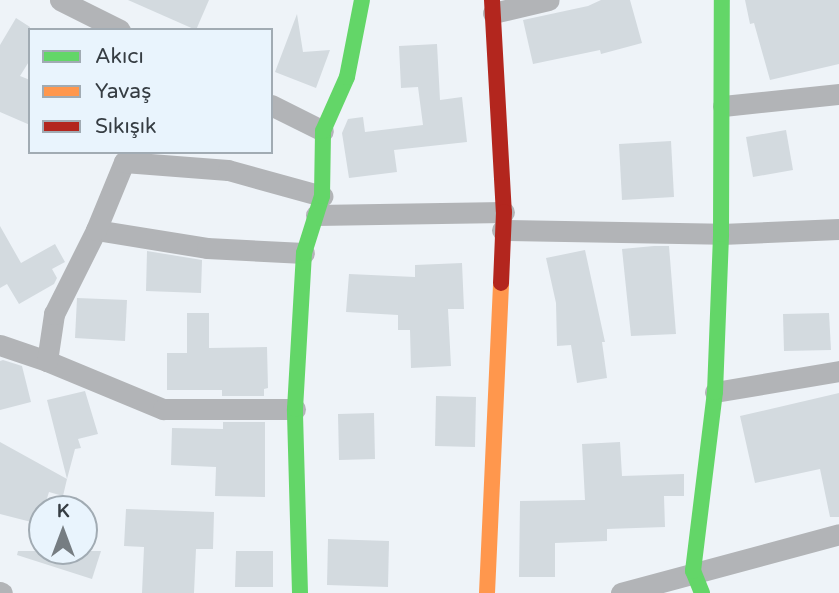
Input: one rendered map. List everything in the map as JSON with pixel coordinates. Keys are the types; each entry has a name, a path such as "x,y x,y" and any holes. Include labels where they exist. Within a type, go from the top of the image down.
{"street":[{"path":"60,0 116,28"},
{"path":"300,593 295,410 304,253 319,205 323,131 347,77 362,0"},
{"path":"487,593 503,221 493,7 549,0"},
{"path":"702,593 693,571 715,392 721,234 722,0"},
{"path":"723,106 839,94"},
{"path":"273,106 323,131"},
{"path":"47,361 54,314 96,230 124,162 228,170 319,205 503,221 721,234 839,229"},
{"path":"96,230 206,248 304,253"},
{"path":"0,345 47,361 163,409 295,410"},
{"path":"715,392 839,371"},
{"path":"621,593 693,571 839,534"}],"building":[{"path":"128,0 209,0 197,28"},
{"path":"601,0 630,0 642,43 601,54 600,50 533,64 523,20 588,6"},
{"path":"745,0 839,0 839,64 770,80 754,23 750,24"},
{"path":"297,14 303,52 330,50 316,88 275,72"},
{"path":"16,18 30,27 28,63 20,76 28,79 28,124 0,112 0,45"},
{"path":"437,44 440,100 462,97 467,142 394,150 397,172 349,178 342,133 348,119 363,117 365,132 423,125 418,87 401,88 399,46"},
{"path":"786,130 793,170 753,177 746,137"},
{"path":"671,141 674,197 622,200 619,144"},
{"path":"0,226 21,263 55,244 65,262 52,269 57,278 54,284 19,304 7,284 0,288"},
{"path":"669,246 676,334 631,336 622,249"},
{"path":"585,250 605,342 602,342 607,378 577,383 571,345 557,346 556,303 546,258"},
{"path":"147,251 202,260 201,293 146,291"},
{"path":"462,263 464,309 448,309 451,366 411,368 410,330 398,330 398,315 346,312 349,274 415,277 415,265"},
{"path":"77,298 127,300 125,341 75,338"},
{"path":"187,313 209,313 209,348 267,347 268,388 264,389 264,396 222,396 222,390 167,390 167,353 187,353"},
{"path":"829,313 831,350 784,351 783,314"},
{"path":"0,361 22,366 31,402 0,410"},
{"path":"85,391 98,434 78,439 81,448 75,449 67,479 47,400"},
{"path":"839,393 839,517 830,517 820,469 755,483 740,416"},
{"path":"436,396 476,397 475,447 435,446"},
{"path":"374,413 375,459 339,460 338,414"},
{"path":"223,422 265,422 265,497 215,496 216,467 171,465 172,428 223,429"},
{"path":"0,442 67,479 63,495 49,492 48,495 28,495 28,521 0,514"},
{"path":"620,442 622,476 684,474 684,496 664,496 665,527 607,529 607,541 555,543 555,577 519,577 520,501 585,500 582,444"},
{"path":"126,509 214,512 213,549 196,549 194,593 142,593 144,547 124,546"},
{"path":"328,539 389,541 388,587 327,585"},
{"path":"18,551 28,551 28,559 17,555"},
{"path":"236,551 273,551 273,587 235,587"},
{"path":"48,565 96,565 92,579"}],"traffic: fast":[{"path":"300,593 295,409 304,253 322,196 323,131 347,77 362,0"},
{"path":"702,593 693,571 715,392 721,234 722,0"}],"traffic: slow":[{"path":"487,593 501,283"}],"traffic: jam":[{"path":"492,0 504,212 501,283"}]}
